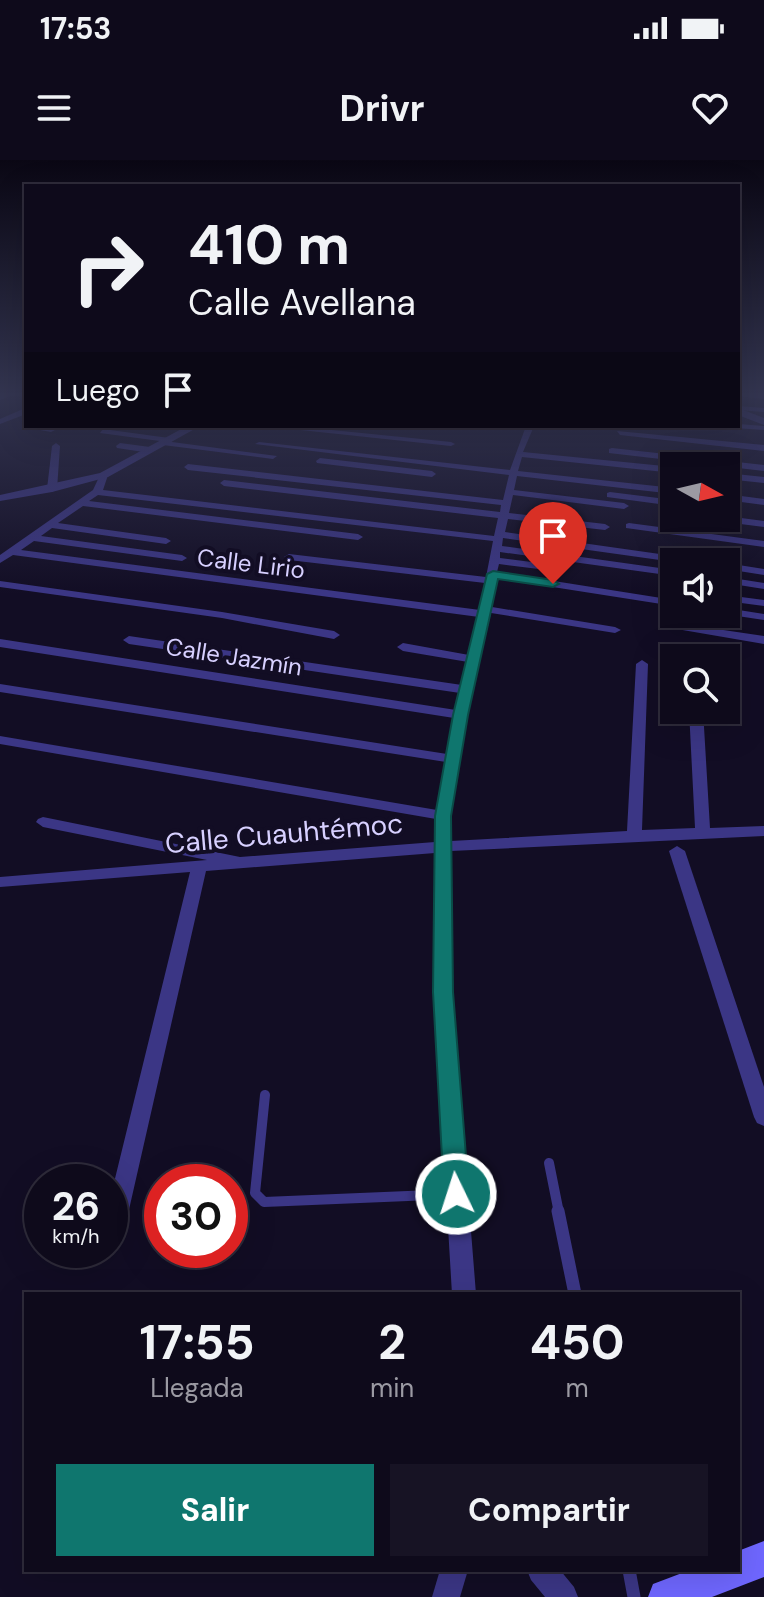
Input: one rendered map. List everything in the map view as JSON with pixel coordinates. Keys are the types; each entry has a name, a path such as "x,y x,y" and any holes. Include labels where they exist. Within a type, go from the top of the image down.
{"main road":[{"path":"740,1569 764,1559"},
{"path":"666,1597 732,1572"}],"street":[{"path":"52,489 55,460"},
{"path":"0,498 52,489 104,475 131,460"},
{"path":"320,460 432,474"},
{"path":"405,460 660,489"},
{"path":"464,1292 443,992 441,846 443,816 461,715 486,612 517,460"},
{"path":"609,460 660,468"},
{"path":"610,460 660,463"},
{"path":"611,460 763,465"},
{"path":"740,467 763,465"},
{"path":"188,467 660,570"},
{"path":"0,560 96,492 104,475"},
{"path":"740,479 764,483"},
{"path":"740,482 764,483"},
{"path":"224,483 500,536 660,557"},
{"path":"96,492 500,536 660,550"},
{"path":"601,494 660,501"},
{"path":"740,499 764,502"},
{"path":"82,503 358,537"},
{"path":"500,536 624,506"},
{"path":"500,536 612,511"},
{"path":"740,511 764,514"},
{"path":"740,521 764,524"},
{"path":"51,525 166,541"},
{"path":"629,526 764,544"},
{"path":"289,557 605,527"},
{"path":"500,536 604,578"},
{"path":"500,536 660,598"},
{"path":"34,538 182,558"},
{"name":"Calle Lirio","path":"12,552 615,630"},
{"path":"740,568 764,572"},
{"path":"740,582 764,586"},
{"path":"0,584 222,615 334,635"},
{"path":"740,600 764,603"},
{"path":"740,613 764,617"},
{"path":"688,628 764,640"},
{"path":"129,640 467,690"},
{"name":"Calle Jazmín","path":"0,643 461,715"},
{"path":"403,647 474,659"},
{"path":"634,834 642,664"},
{"path":"0,688 453,759"},
{"path":"697,724 703,832"},
{"path":"0,740 443,816"},
{"path":"43,822 208,852 243,863"},
{"name":"Calle Cuauhtémoc","path":"0,882 441,846 634,834 764,831"},
{"path":"677,851 764,1117"},
{"path":"128,1168 199,867"},
{"path":"446,1597 453,1572"},
{"path":"543,1572 564,1597"}],"lane":[{"path":"265,1095 255,1193 264,1202 456,1194"},
{"path":"549,1163 575,1292"},
{"path":"629,1572 634,1597"}],"route":[{"path":"456,1194 443,992 443,816 461,715 493,574 553,584"}]}
